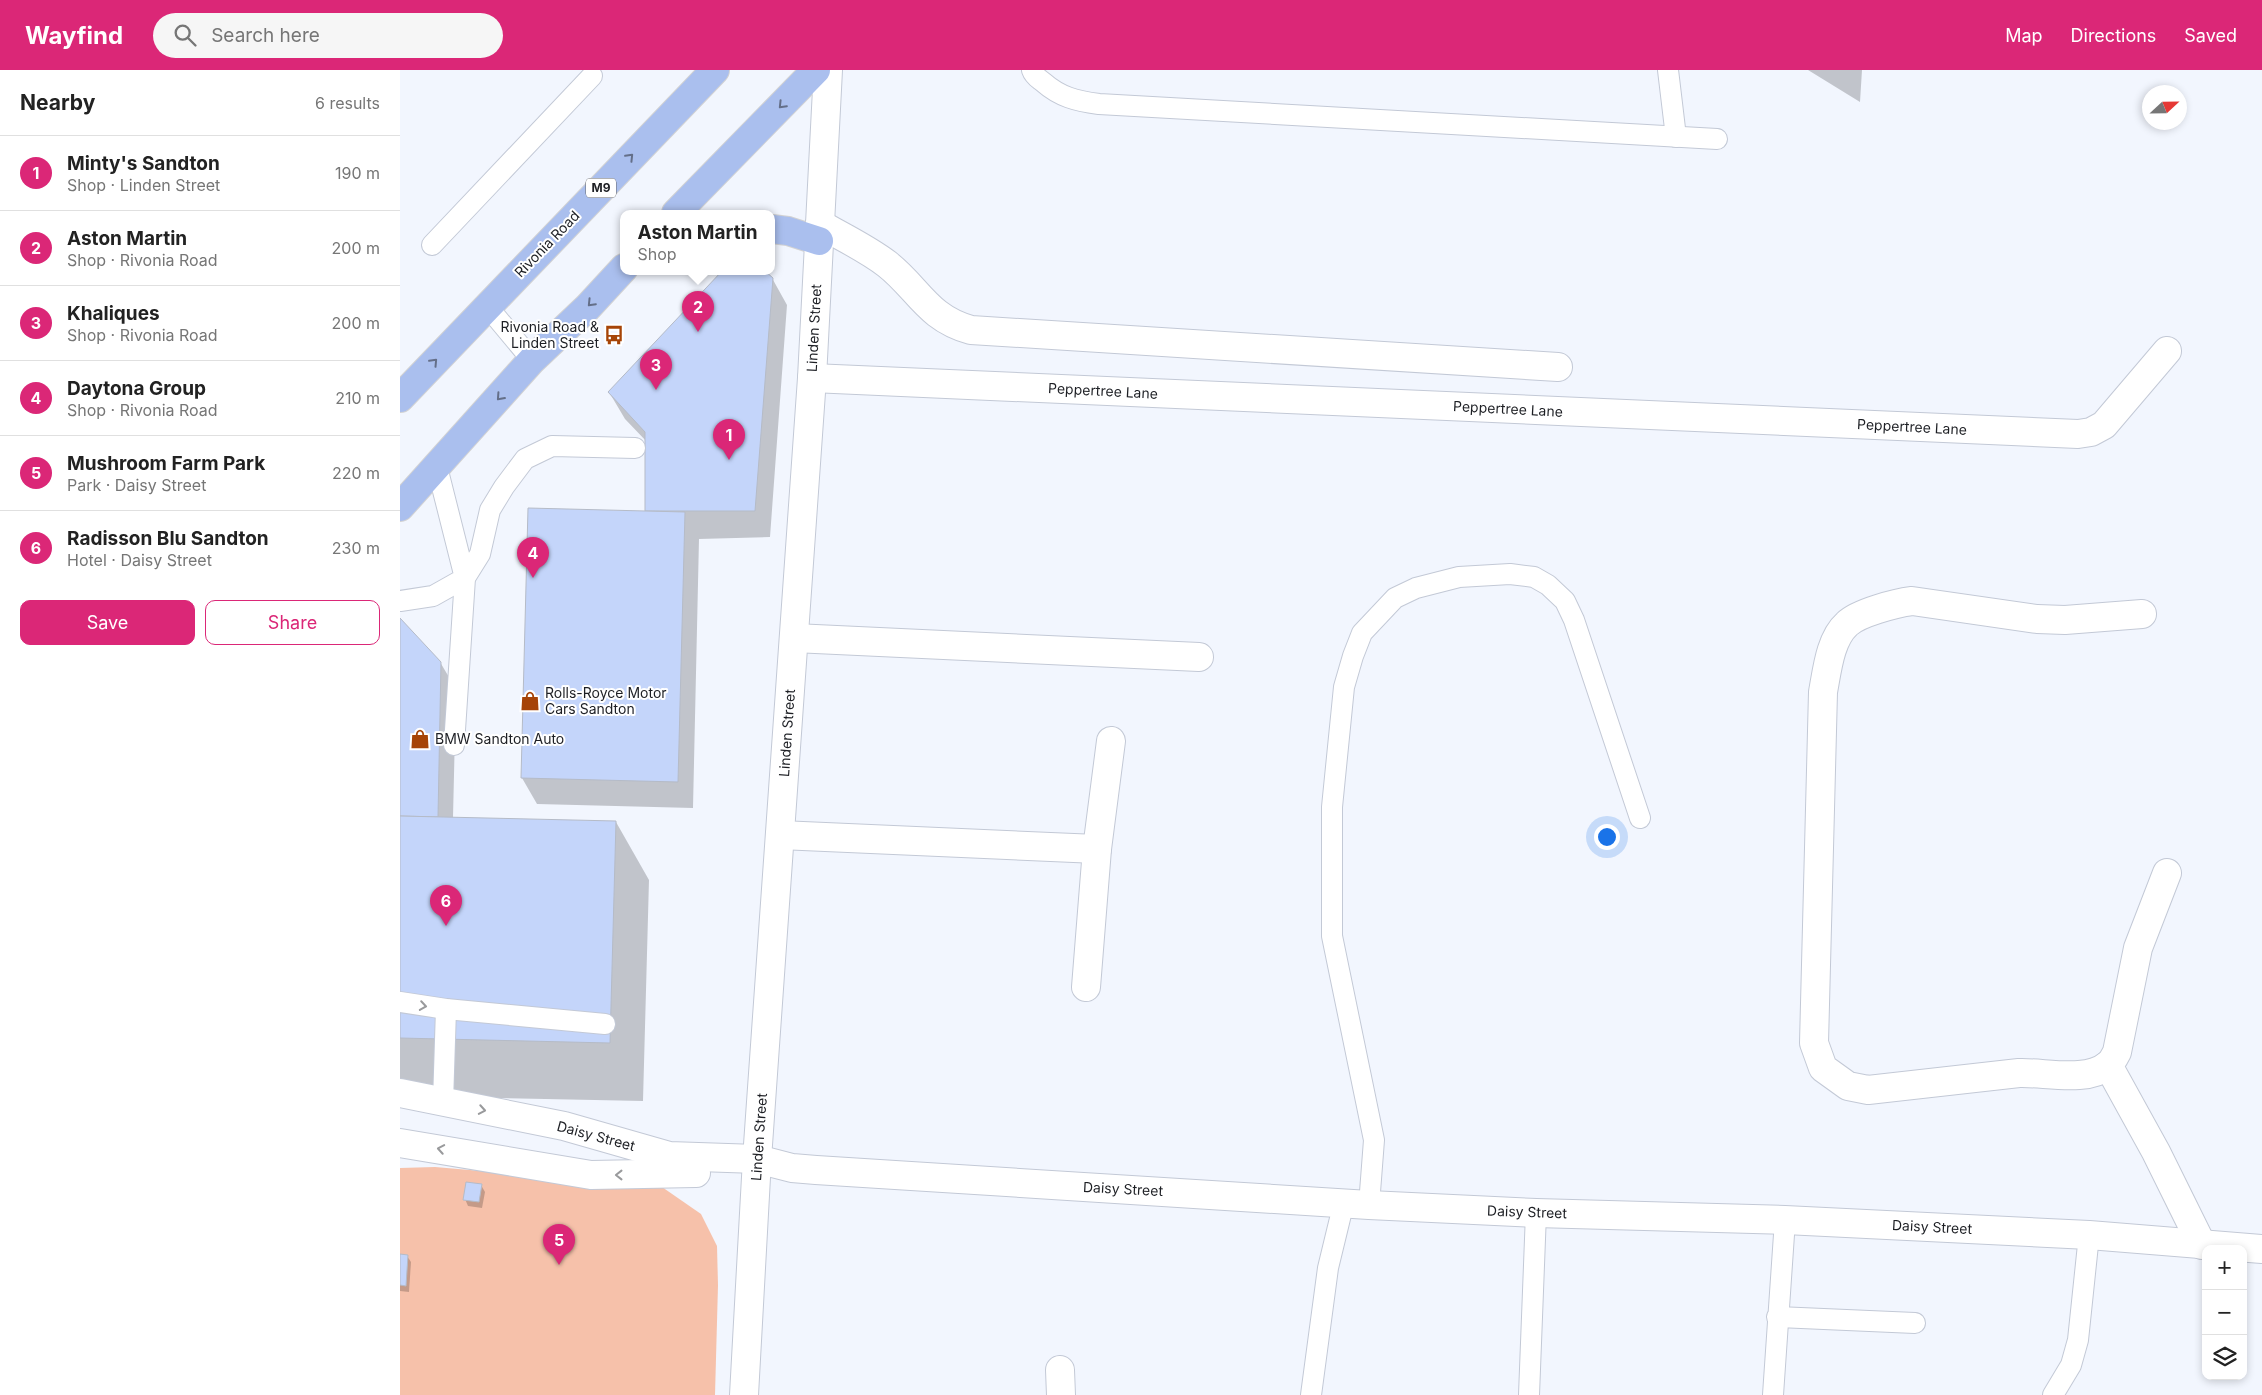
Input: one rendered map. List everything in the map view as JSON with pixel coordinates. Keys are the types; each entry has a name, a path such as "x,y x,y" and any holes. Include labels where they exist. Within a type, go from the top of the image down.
{"main road":[{"name":"Rivonia Road","path":"400,398 715,70"},
{"path":"679,210 816,70"},
{"path":"775,229 820,232"},
{"path":"400,507 532,360 588,307 620,272"}],"street":[{"name":"Linden Street","path":"744,1395 757,1166 812,378 828,70"},
{"path":"820,232 885,262 930,308 956,326 971,330 1558,367"},
{"name":"Peppertree Lane","path":"812,378 2078,434 2091,432 2104,425 2167,351"},
{"path":"2142,614 2065,620 2037,619 1912,601 1896,603 1847,624 1833,645 1823,692 1814,1043 1823,1068 1848,1086 1868,1090 2019,1073 2037,1072 2074,1076 2094,1072 2108,1065 2118,1052 2138,948 2167,873"},
{"path":"794,638 1199,657"},
{"path":"1086,987 1097,849 1111,741"},
{"path":"780,835 1097,849"},
{"path":"2108,1065 2156,1152 2202,1245"},
{"name":"Daisy Street","path":"400,1093 564,1126 669,1165"},
{"name":"Daisy Street","path":"400,1143 591,1175 669,1165 757,1166 1356,1204 1536,1213 1784,1220 2089,1235 2202,1245"},
{"name":"Daisy Street","path":"2247,1248 2262,1249"}],"lane":[{"path":"1032,70 1033,74 1054,92 1072,100 1099,104 1717,139"},
{"path":"1668,70 1676,137"},
{"path":"432,245 592,76"},
{"path":"487,306 532,360"},
{"path":"400,601 433,596 465,578 480,554 490,510 525,458 552,446 636,448"},
{"path":"437,467 465,578 454,745"},
{"path":"1311,1395 1328,1268 1356,1204 1374,1140 1332,936 1332,807 1344,687 1362,633 1395,598 1416,588 1459,577 1510,574 1534,577 1548,585 1565,601 1574,620 1640,818"},
{"path":"400,1002 446,1009 605,1024"},
{"path":"443,1103 446,1009"},
{"path":"1529,1395 1536,1213"},
{"path":"1773,1395 1784,1220"},
{"path":"2053,1395 2071,1365 2078,1340 2089,1235"},
{"path":"1778,1317 1916,1323"}],"shaded area":[{"path":"435,1167 662,1187 701,1214 717,1246 718,1285 715,1395 400,1395 400,1168"}],"building":[{"path":"718,275 770,275 773,278 755,511 645,511 645,432 608,392"},
{"path":"528,508 685,512 678,782 521,778"},
{"name":"BMW Sandton Auto","path":"400,618 441,662 438,817 400,816"},
{"path":"400,816 616,821 610,1043 400,1038"},
{"path":"466,1182 482,1184 479,1202 463,1200"},
{"path":"400,1254 408,1255 406,1286 400,1285"}],"place":[{"name":"Aston Martin","path":"698,332"},
{"name":"Rivonia Road & Linden Street","path":"614,335"},
{"name":"Khaliques","path":"656,390"},
{"name":"Minty's Sandton","path":"729,460"},
{"name":"Daytona Group","path":"533,578"},
{"name":"Rolls-Royce Motor Cars Sandton","path":"530,701"},
{"name":"BMW Sandton Auto","path":"420,739"},
{"name":"Radisson Blu Sandton","path":"446,926"},
{"name":"Mushroom Farm Park","path":"559,1265"}]}
